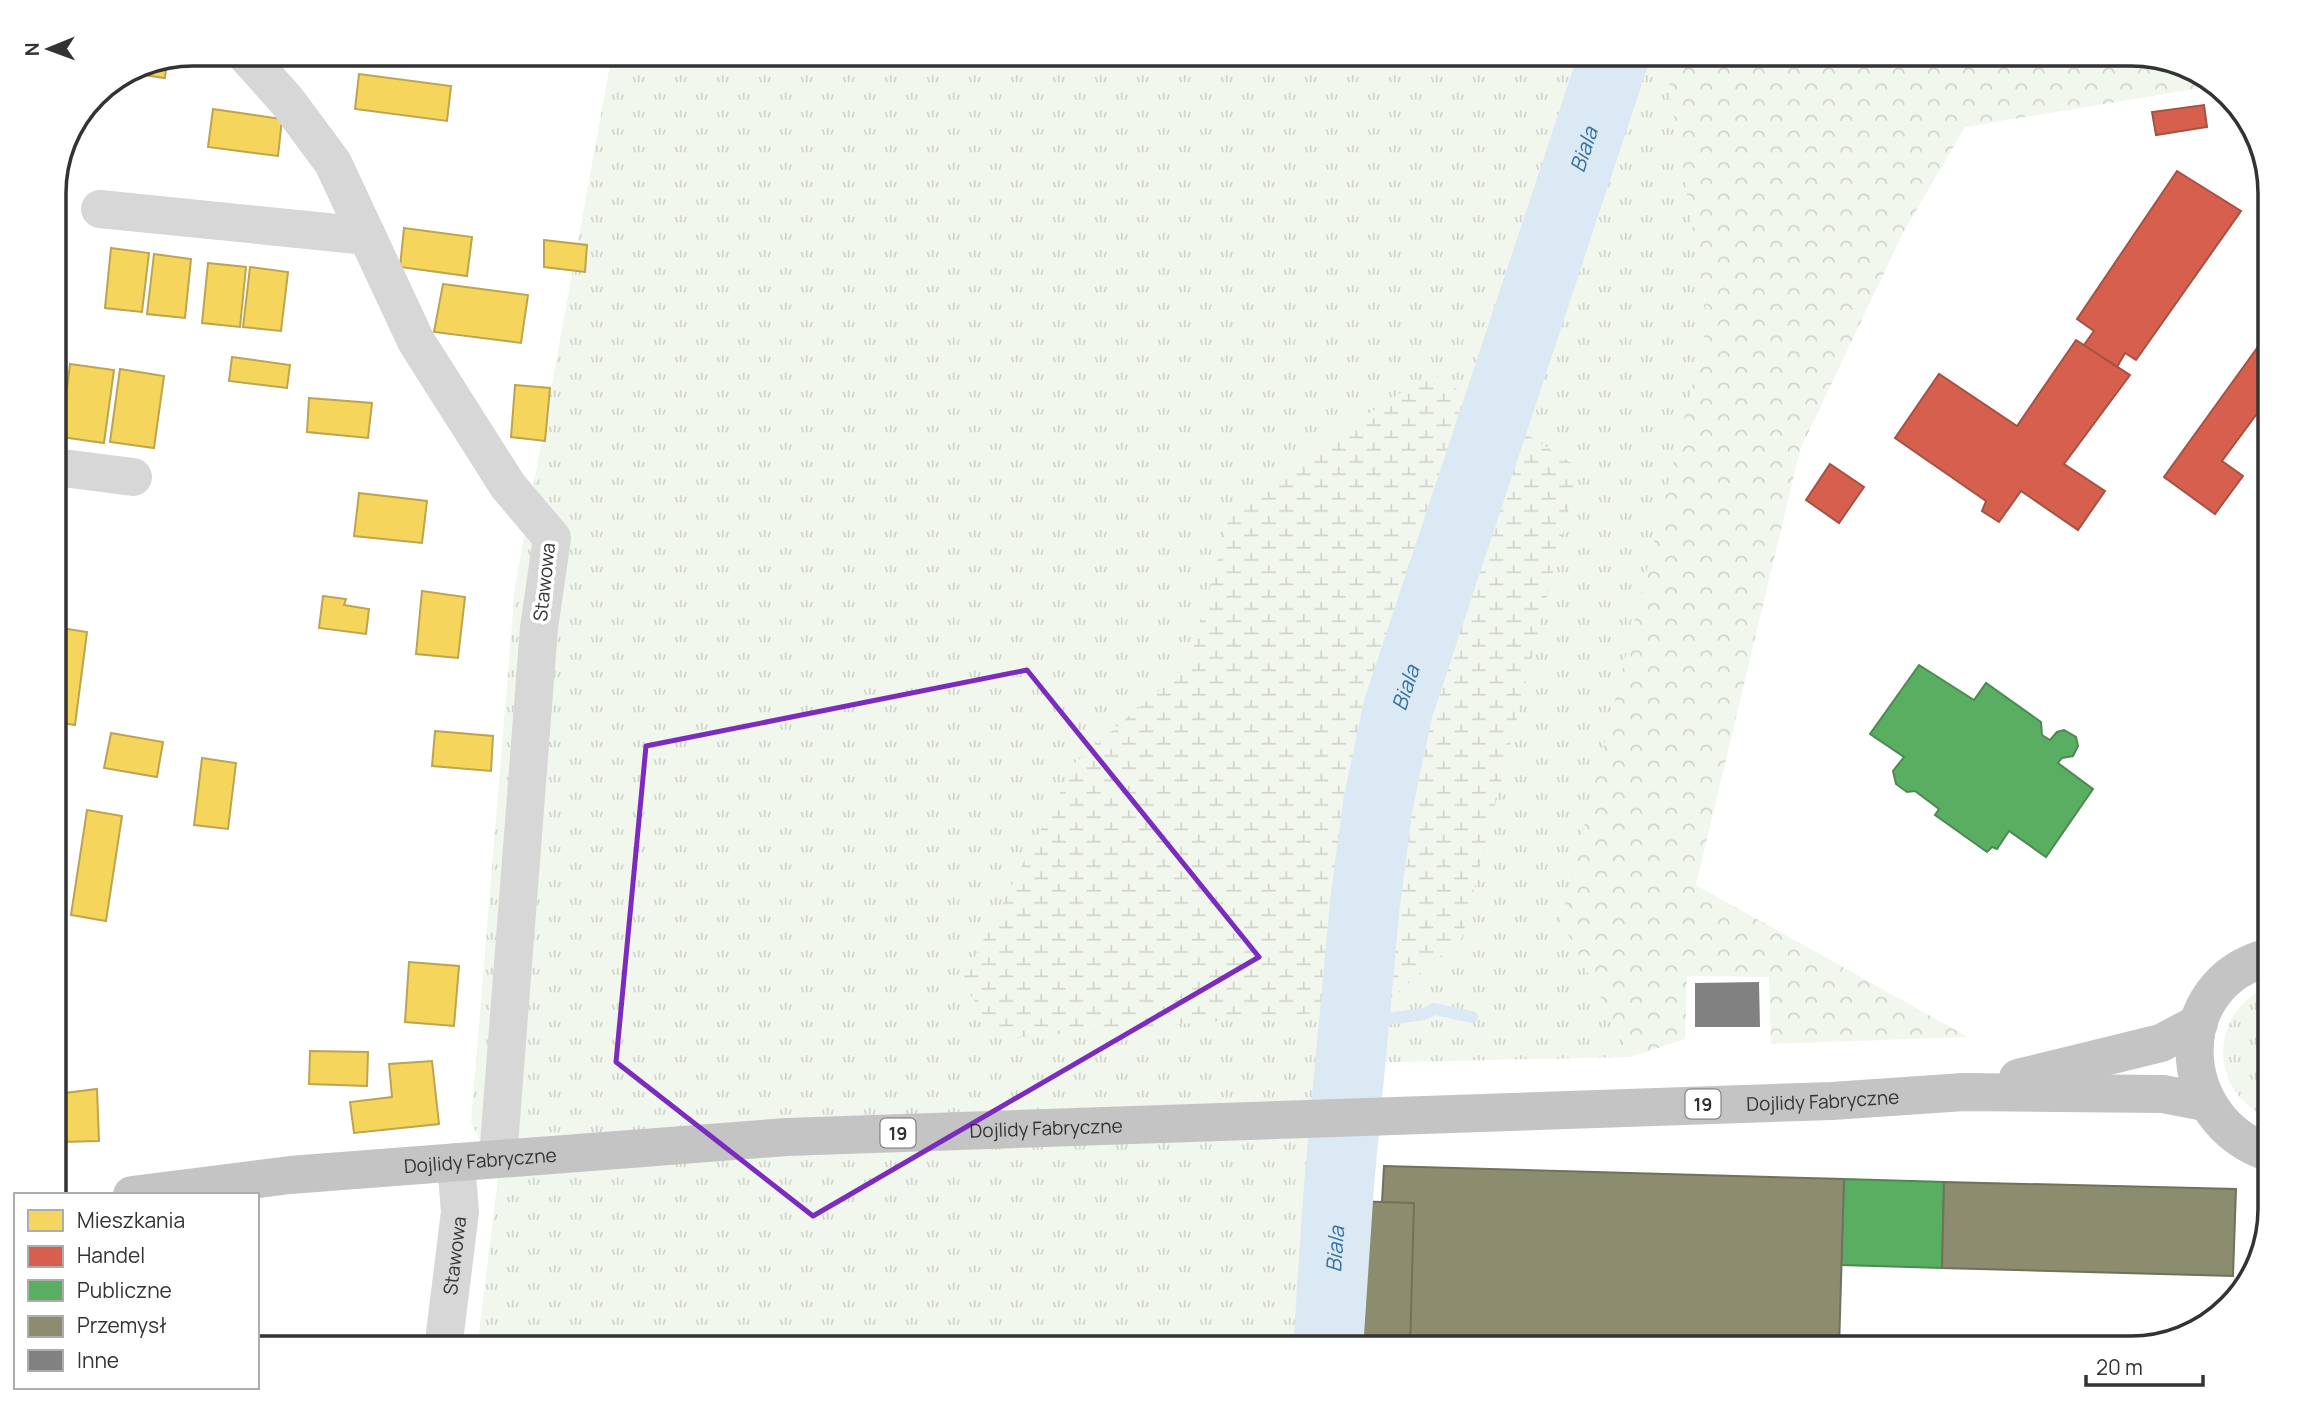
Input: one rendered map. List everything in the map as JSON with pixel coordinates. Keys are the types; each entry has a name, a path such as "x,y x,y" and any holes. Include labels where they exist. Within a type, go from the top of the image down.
{"highway":[{"path":"2258,961 2231,976 2216,991 2199,1023 2194,1061 2205,1101 2228,1131 2258,1149"},
{"name":"Dojlidy Fabryczne","path":"1964,1092 2161,1043 2199,1023"},
{"name":"Dojlidy Fabryczne","path":"148,1193 290,1175 801,1137 1832,1101 1964,1092 2164,1094 2205,1101"}],"street":[{"name":"Stawowa","path":"257,67 287,101 333,163 415,341 508,486 552,538 539,628 498,1158"},
{"path":"100,209 367,236"},
{"path":"67,469 133,477"},
{"name":"Stawowa","path":"445,1336 460,1212 456,1162"}],"highlighted area":[{"path":"1027,670 1259,957 813,1216 616,1062 646,746"}],"green space":[{"path":"1666,66 1708,321 1562,920 1631,1057 1360,1063 1344,1336 479,1336 498,1177 471,1122 515,587 610,67"},
{"path":"1666,66 2130,66 2179,76 2200,88 1965,127 1903,233 1800,450 1696,885 1968,1037 1771,1044 1769,977 1687,976 1685,1039 1631,1057 1561,920 1708,321"},
{"path":"1432,373 1579,468 1462,938 1379,1008 997,1039 962,981 1076,762 1189,664 1230,514 1299,458"},
{"path":"2258,992 2258,1112 2249,1107 2235,1090 2226,1072 2223,1052 2226,1032 2235,1014"}],"building: Mieszkania":[{"path":"166,70 165,78 147,76"},
{"path":"359,74 451,86 447,121 355,109"},
{"path":"213,109 282,119 278,156 208,147"},
{"path":"404,228 472,237 467,276 400,267"},
{"path":"544,240 587,245 585,272 544,267"},
{"path":"111,248 149,253 142,312 105,308"},
{"path":"154,254 191,259 185,318 147,314"},
{"path":"208,263 246,267 240,327 202,323"},
{"path":"250,267 288,272 281,331 243,327"},
{"path":"443,284 528,295 521,343 434,332"},
{"path":"232,357 290,365 287,388 229,381"},
{"path":"70,364 114,370 104,443 67,438"},
{"path":"120,369 164,376 154,448 110,442"},
{"path":"515,385 550,388 545,441 511,437"},
{"path":"309,398 372,403 368,438 307,432"},
{"path":"359,493 427,501 422,543 354,536"},
{"path":"422,591 465,597 458,658 416,654"},
{"path":"323,596 346,599 344,605 369,609 366,634 319,628"},
{"path":"67,629 87,632 75,725 67,724"},
{"path":"435,731 493,736 491,771 432,766"},
{"path":"111,733 163,742 157,777 104,768"},
{"path":"202,758 236,763 228,829 194,825"},
{"path":"87,810 122,816 106,921 71,915"},
{"path":"409,962 459,966 454,1026 405,1022"},
{"path":"310,1051 368,1052 367,1086 309,1084"},
{"path":"432,1061 439,1124 354,1133 350,1102 392,1097 389,1064"},
{"path":"97,1089 99,1141 67,1142 67,1093"}],"building: Handel":[{"path":"2204,105 2207,127 2156,135 2152,112"},
{"path":"2177,171 2241,211 2136,360 2125,353 2117,367 2084,345 2094,331 2077,319"},
{"path":"2076,340 2130,375 2064,464 2105,491 2078,530 2021,491 1999,522 1982,511 1986,501 1895,438 1939,374 2017,426"},
{"path":"2257,348 2257,413 2222,461 2243,476 2215,514 2164,477"},
{"path":"1830,464 1864,487 1839,523 1806,500"}],"building: Publiczne":[{"path":"1919,665 1974,700 1986,683 2041,722 2042,735 2050,740 2057,732 2064,730 2076,737 2078,746 2073,756 2062,758 2058,763 2093,789 2046,857 2009,831 1997,849 1992,847 1987,852 1935,815 1939,809 1915,791 1907,792 1896,784 1893,771 1904,757 1870,734"},
{"path":"1844,1179 1944,1182 1942,1268 1841,1265"}],"building: Przemysł":[{"path":"1384,1166 1844,1179 1839,1336 1410,1336 1414,1203 1382,1202"},
{"path":"1944,1182 2236,1189 2233,1276 1942,1268"},
{"path":"1350,1201 1414,1203 1410,1336 1345,1336"}],"building: Inne":[{"path":"1759,982 1760,1027 1695,1027 1695,983"}],"waterway":[{"name":"Biala","path":"1329,1336 1339,1185 1365,903 1378,804 1398,709 1611,66"},
{"path":"1356,1023 1424,1014 1434,1009 1472,1017"}]}
